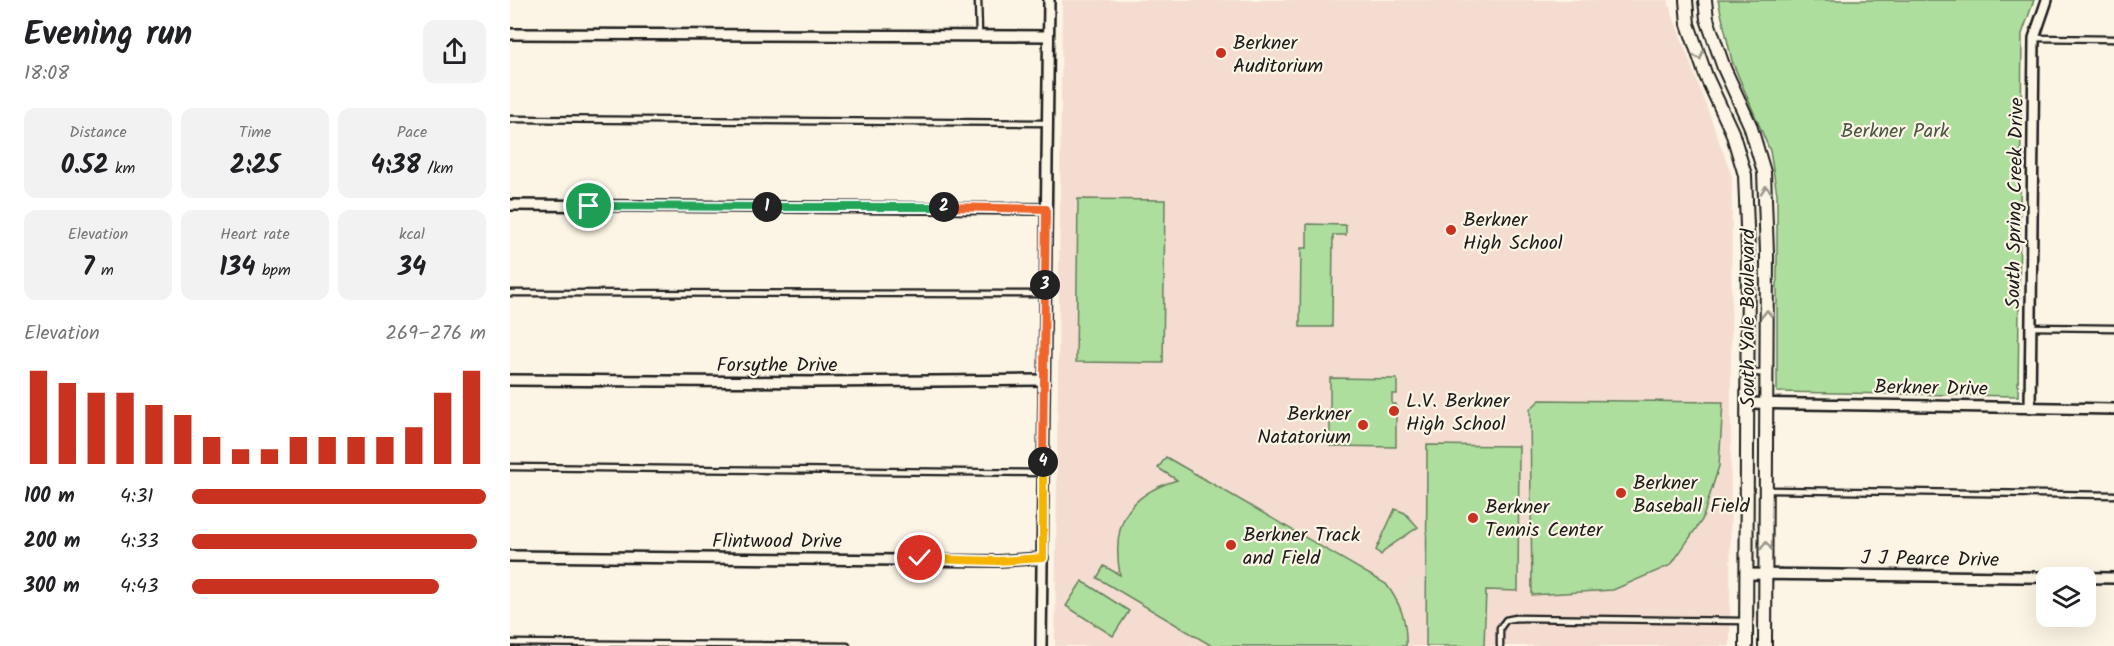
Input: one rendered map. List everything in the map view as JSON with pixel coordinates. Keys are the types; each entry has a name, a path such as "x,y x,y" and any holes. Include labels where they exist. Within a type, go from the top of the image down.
{"street":[{"path":"1041,646 1049,0"},
{"name":"South Yale Boulevard","path":"1686,0 1688,24 1706,76 1732,132 1745,175 1748,373 1746,646"},
{"name":"South Yale Boulevard","path":"1705,0 1707,19 1719,54 1750,125 1764,172 1767,199 1766,646"},
{"name":"South Spring Creek Drive","path":"2030,408 2034,38 2047,0"},
{"path":"510,34 1048,36"},
{"path":"1739,154 1757,149"},
{"path":"510,205 1046,209"},
{"name":"Forsythe Drive","path":"510,380 813,382 1044,380"},
{"name":"Berkner Drive","path":"1748,403 2114,409"},
{"name":"Flintwood Drive","path":"510,556 998,561 1043,558"},
{"name":"J J Pearce Drive","path":"1747,574 2114,578"}],"lane":[{"path":"978,0 979,35"},
{"path":"2034,38 2114,39"},
{"path":"510,118 1047,123"},
{"path":"510,293 1045,294"},
{"path":"2031,327 2114,328"},
{"path":"1748,373 1767,373"},
{"path":"510,467 1043,473"},
{"path":"1766,490 2114,495"},
{"path":"1500,646 1500,628 1506,620 1516,618 1746,621"},
{"path":"510,643 847,646"}],"shaded area":[{"name":"L.V. Berkner High School","path":"1062,0 1669,0 1732,176 1730,646 1055,646"}],"green space":[{"name":"Berkner Park","path":"1718,0 2034,0 2022,34 2018,396 1777,392 1777,194 1770,151 1732,61"},
{"path":"1078,199 1165,200 1163,363 1076,362"},
{"path":"1307,224 1346,225 1346,235 1333,235 1332,327 1300,327 1301,248 1307,248"},
{"name":"Berkner Natatorium","path":"1330,378 1397,379 1397,394 1392,394 1392,404 1396,404 1396,447 1330,446"},
{"name":"Berkner Baseball Field","path":"1540,400 1723,402 1719,466 1702,520 1671,565 1613,590 1532,595 1530,409"},
{"name":"Berkner Tennis Center","path":"1427,445 1519,446 1518,591 1486,590 1484,646 1426,646"},
{"path":"1166,457 1386,584 1402,613 1406,646 1212,646 1097,578 1104,566 1120,575 1118,541 1126,514 1146,494 1177,480 1158,468"},
{"path":"1395,509 1405,513 1418,527 1381,555 1376,550"},
{"path":"1082,581 1129,611 1113,636 1066,606"}],"place":[{"name":"Berkner Auditorium","path":"1221,53"},
{"name":"Berkner High School","path":"1451,230"},
{"name":"L.V. Berkner High School","path":"1394,411"},
{"name":"Berkner Natatorium","path":"1363,425"},
{"name":"Berkner Baseball Field","path":"1621,493"},
{"name":"Berkner Tennis Center","path":"1473,518"},
{"name":"Berkner Track and Field","path":"1231,545"}],"route":[{"path":"589,206 1046,209 1043,558 998,561 920,558"}]}
